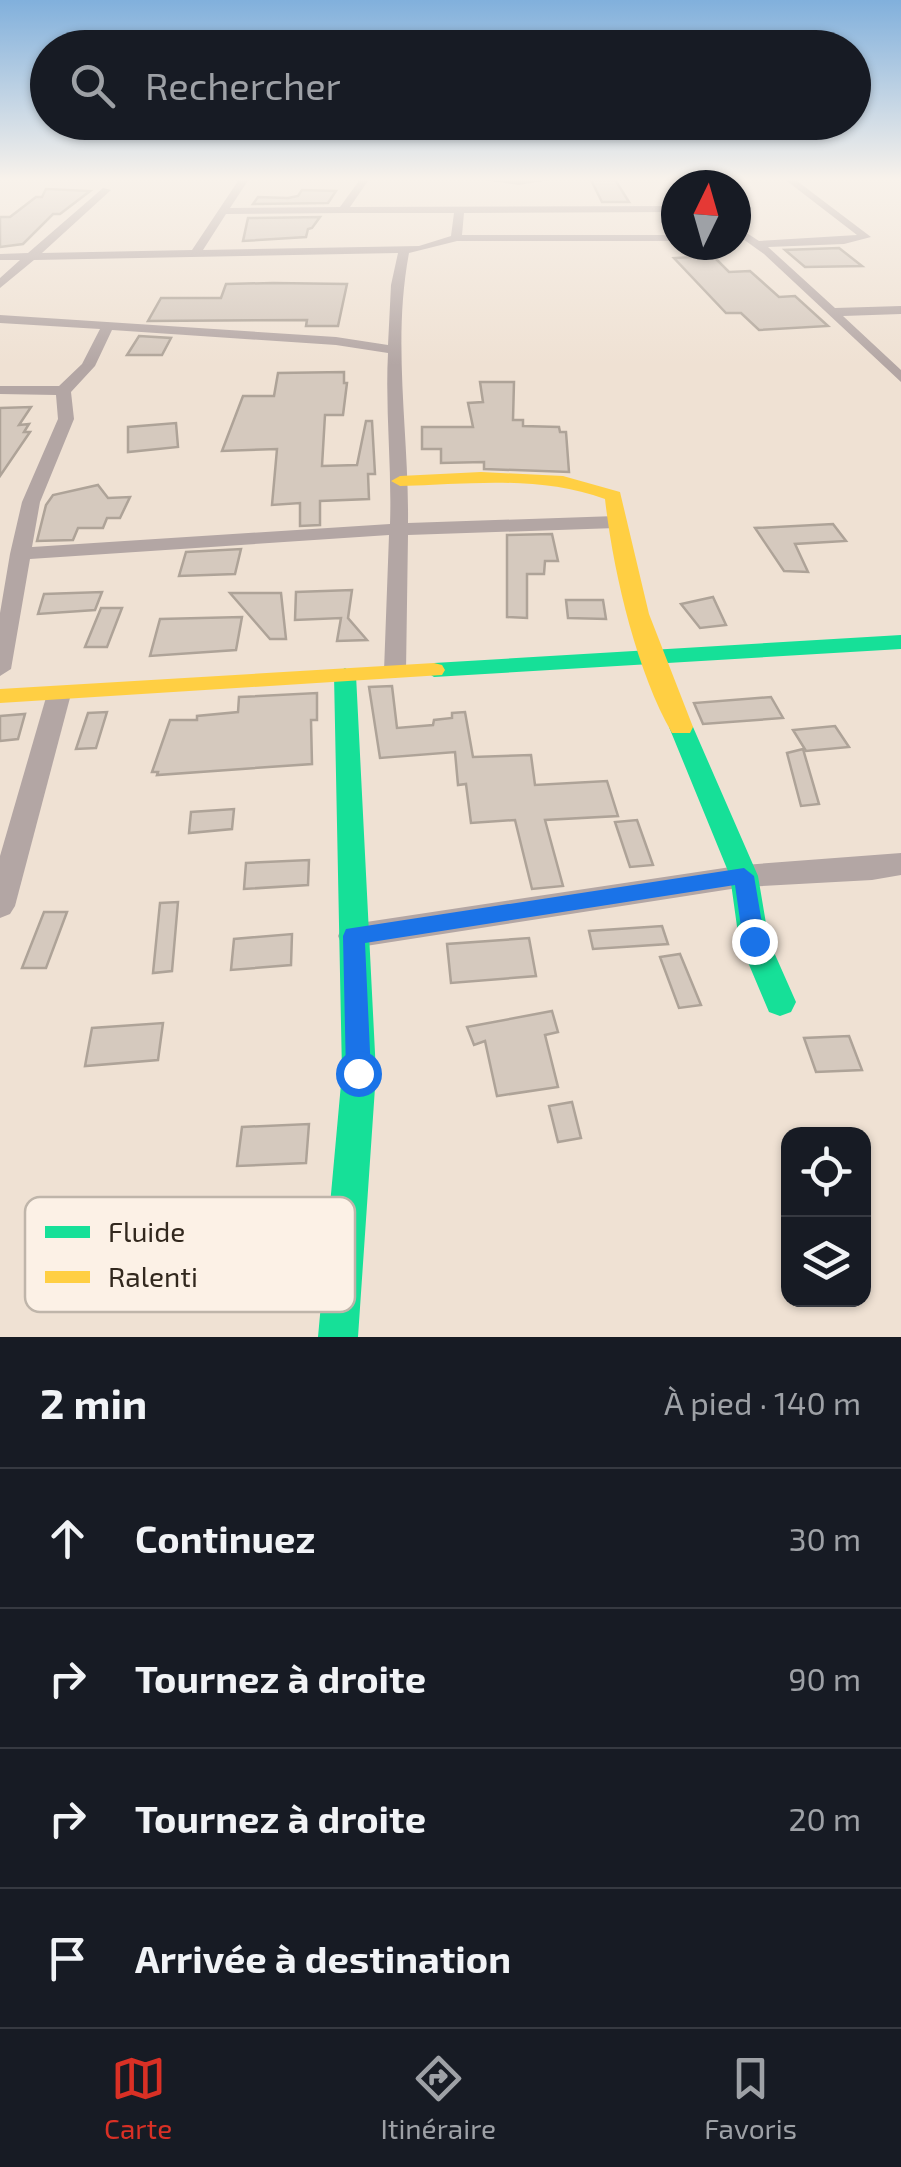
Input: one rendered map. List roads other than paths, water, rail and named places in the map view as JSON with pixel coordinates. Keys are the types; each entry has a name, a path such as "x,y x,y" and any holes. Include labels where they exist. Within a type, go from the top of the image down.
{"street":[{"path":"0,284 49,240"},
{"path":"197,250 203,240"},
{"path":"0,256 404,249 428,248 449,240"},
{"path":"812,240 851,240"},
{"path":"751,244 833,312 901,378"},
{"path":"395,670 400,480 393,402 397,285 404,249"},
{"path":"833,312 901,310"},
{"path":"0,319 336,340 396,350"},
{"path":"0,390 63,390 88,366 108,326"},
{"path":"0,669 31,502 66,419 63,390"},
{"path":"400,480 520,479 584,484 614,496 616,522 650,656 744,876 754,941 780,1002"},
{"path":"20,554 398,530 616,522"},
{"path":"0,696 901,642"},
{"path":"344,675 358,1073 349,1197"},
{"path":"0,906 58,694"},
{"path":"354,936 744,876 872,870 901,864"},
{"path":"338,1337 340,1312"}]}
